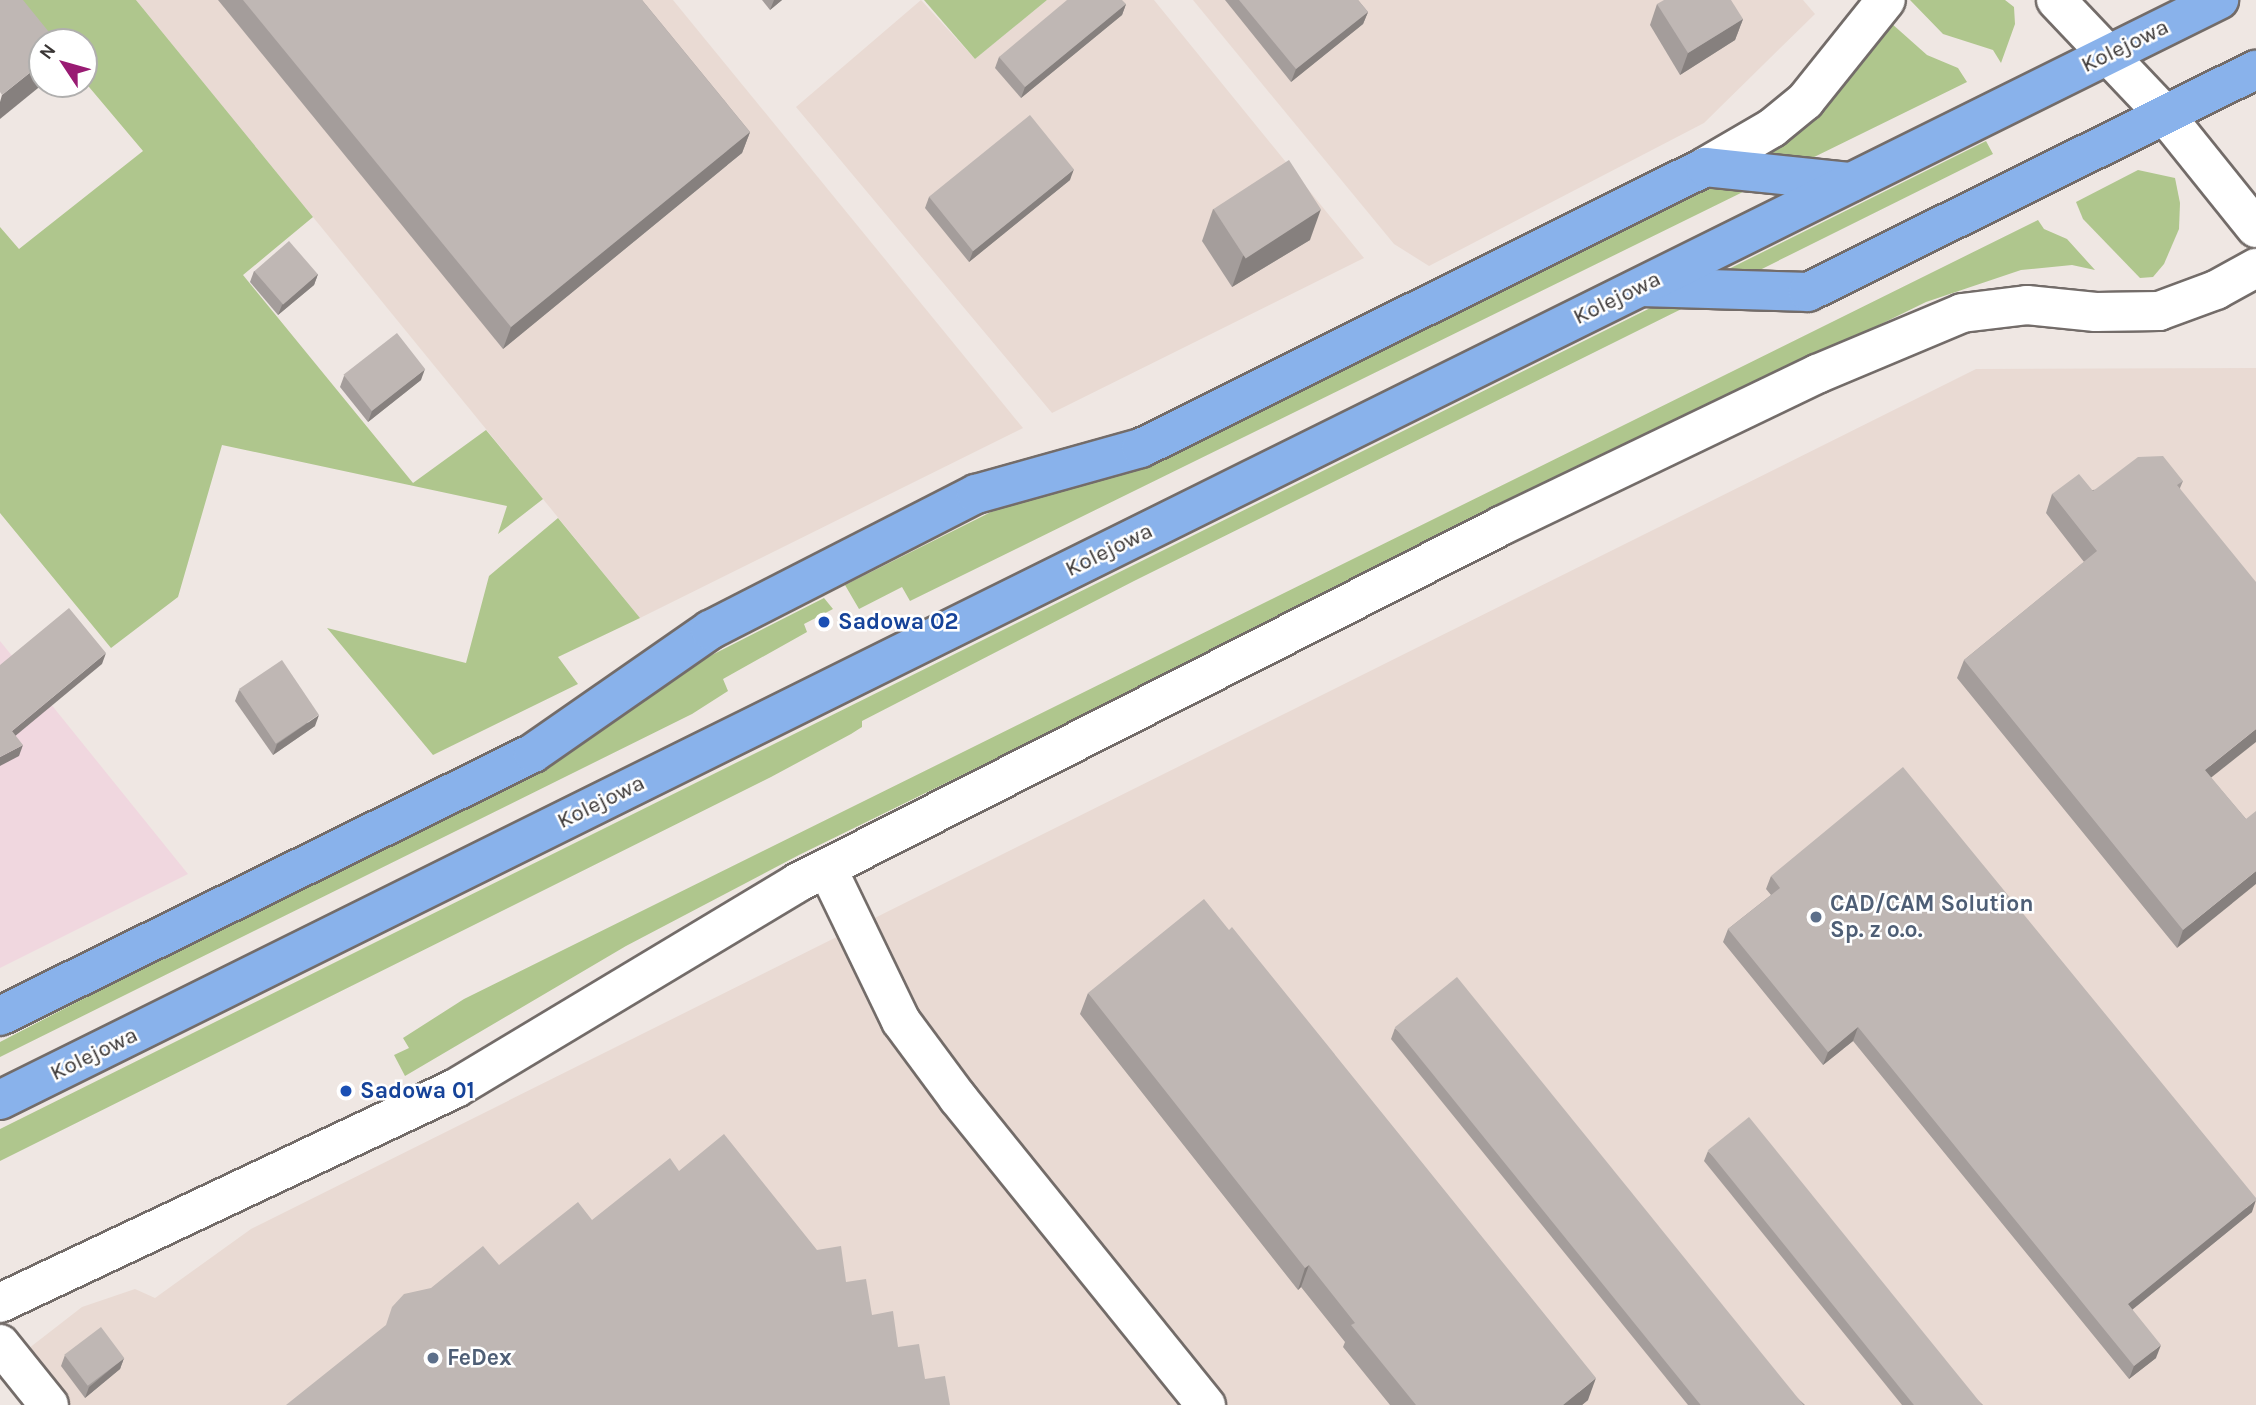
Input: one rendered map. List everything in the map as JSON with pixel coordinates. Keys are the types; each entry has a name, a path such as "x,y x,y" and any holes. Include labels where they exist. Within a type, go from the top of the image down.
{"highway":[{"name":"Kolejowa","path":"0,1100 2219,0"},
{"path":"1638,287 1808,292 2256,70"},
{"path":"0,1016 533,753 710,630 976,494 1141,448 1705,167 1851,182"}],"street":[{"path":"1705,167 1772,128 1805,101 1886,0"},
{"path":"2056,0 2165,115 2256,228"},
{"path":"0,1303 456,1088 827,868 1501,526 1917,328 1962,313 2027,305 2096,312 2159,311 2217,290 2256,268"},
{"path":"827,868 901,1021 958,1098 1206,1405"},
{"path":"0,1344 49,1405"}],"shaded area":[{"path":"136,0 673,0 1023,428 640,618"},
{"path":"921,0 975,59 1047,0 1154,0 1364,258 1052,413 796,107"},
{"path":"1193,0 1803,0 1815,14 1704,123 1429,266 1394,244"},
{"path":"2256,368 2256,1405 67,1405 24,1352 82,1307 135,1289 155,1298 251,1229 1976,369"},
{"path":"0,641 188,874 0,968"}],"green space":[{"path":"17,0 136,0 313,217 243,275 413,483 486,430 543,499 498,534 507,506 222,445 178,597 111,648 0,513 0,227 19,249 143,151 98,98 98,28 40,28"},
{"path":"924,0 1047,0 975,59"},
{"path":"1910,0 2005,0 2014,7 2015,24 2001,63 1993,50 1943,34"},
{"path":"1891,23 1927,55 1958,68 1967,82 910,601 902,587 859,609 845,585 991,512 1031,498 1689,195"},
{"path":"1986,141 1993,154 1134,581 862,721 862,727 851,734 771,777 0,1161 0,1129"},
{"path":"2138,170 2175,178 2180,203 2179,229 2164,264 2153,277 2140,278 2083,219 2076,202"},
{"path":"2038,220 2044,229 2067,239 2095,270 2072,265 2021,270 1926,302 799,855 626,946 405,1076 394,1055 409,1048 403,1038 464,999"},
{"path":"558,518 640,618 558,657 578,684 433,755 327,628 466,663 489,576"},
{"path":"824,598 833,609 804,624 807,632 723,679 728,691 692,714 0,1057 0,1042 574,744 706,658"}],"building":[{"path":"0,0 23,0 46,28 28,28 28,74 2,95"},
{"path":"243,0 642,0 750,132 511,327"},
{"path":"1067,0 1122,0 1126,4 1025,87 999,57"},
{"path":"1239,0 1358,0 1368,12 1296,69"},
{"path":"1664,0 1731,0 1743,19 1688,53 1657,4"},
{"path":"1030,115 1074,169 973,251 929,197"},
{"path":"1289,160 1321,209 1246,258 1214,209"},
{"path":"289,241 318,274 283,304 254,271"},
{"path":"397,333 425,369 372,411 343,375"},
{"path":"2163,456 2183,481 2177,485 2256,582 2256,729 2205,770 2246,819 2256,811 2256,871 2183,930 1964,660 2097,551 2052,494 2079,474 2093,491 2138,457"},
{"path":"69,608 106,653 12,731 23,745 0,757 0,665"},
{"path":"282,660 319,715 276,744 239,689"},
{"path":"1903,767 2256,1198 2128,1304 2161,1345 2134,1366 1858,1027 1828,1052 1728,929 1780,888 1771,876"},
{"path":"1204,899 1229,930 1232,927 1596,1378 1563,1405 1416,1405 1351,1325 1355,1323 1309,1265 1305,1268 1088,993"},
{"path":"1457,977 1804,1405 1701,1405 1395,1027"},
{"path":"1749,1117 1982,1405 1914,1405 1708,1150"},
{"path":"724,1134 817,1250 841,1246 846,1282 866,1279 872,1315 893,1311 898,1347 919,1344 925,1379 945,1376 950,1405 286,1405 386,1325 392,1307 404,1294 431,1288 483,1246 499,1265 578,1202 592,1220 670,1158 679,1171"},
{"path":"101,1327 124,1358 88,1386 64,1355"}],"place":[{"name":"Sadowa 02","path":"824,622"},
{"name":"CAD/CAM Solution Sp. z o.o.","path":"1816,917"},
{"name":"Sadowa 01","path":"346,1091"},
{"name":"FeDex","path":"433,1358"}]}
